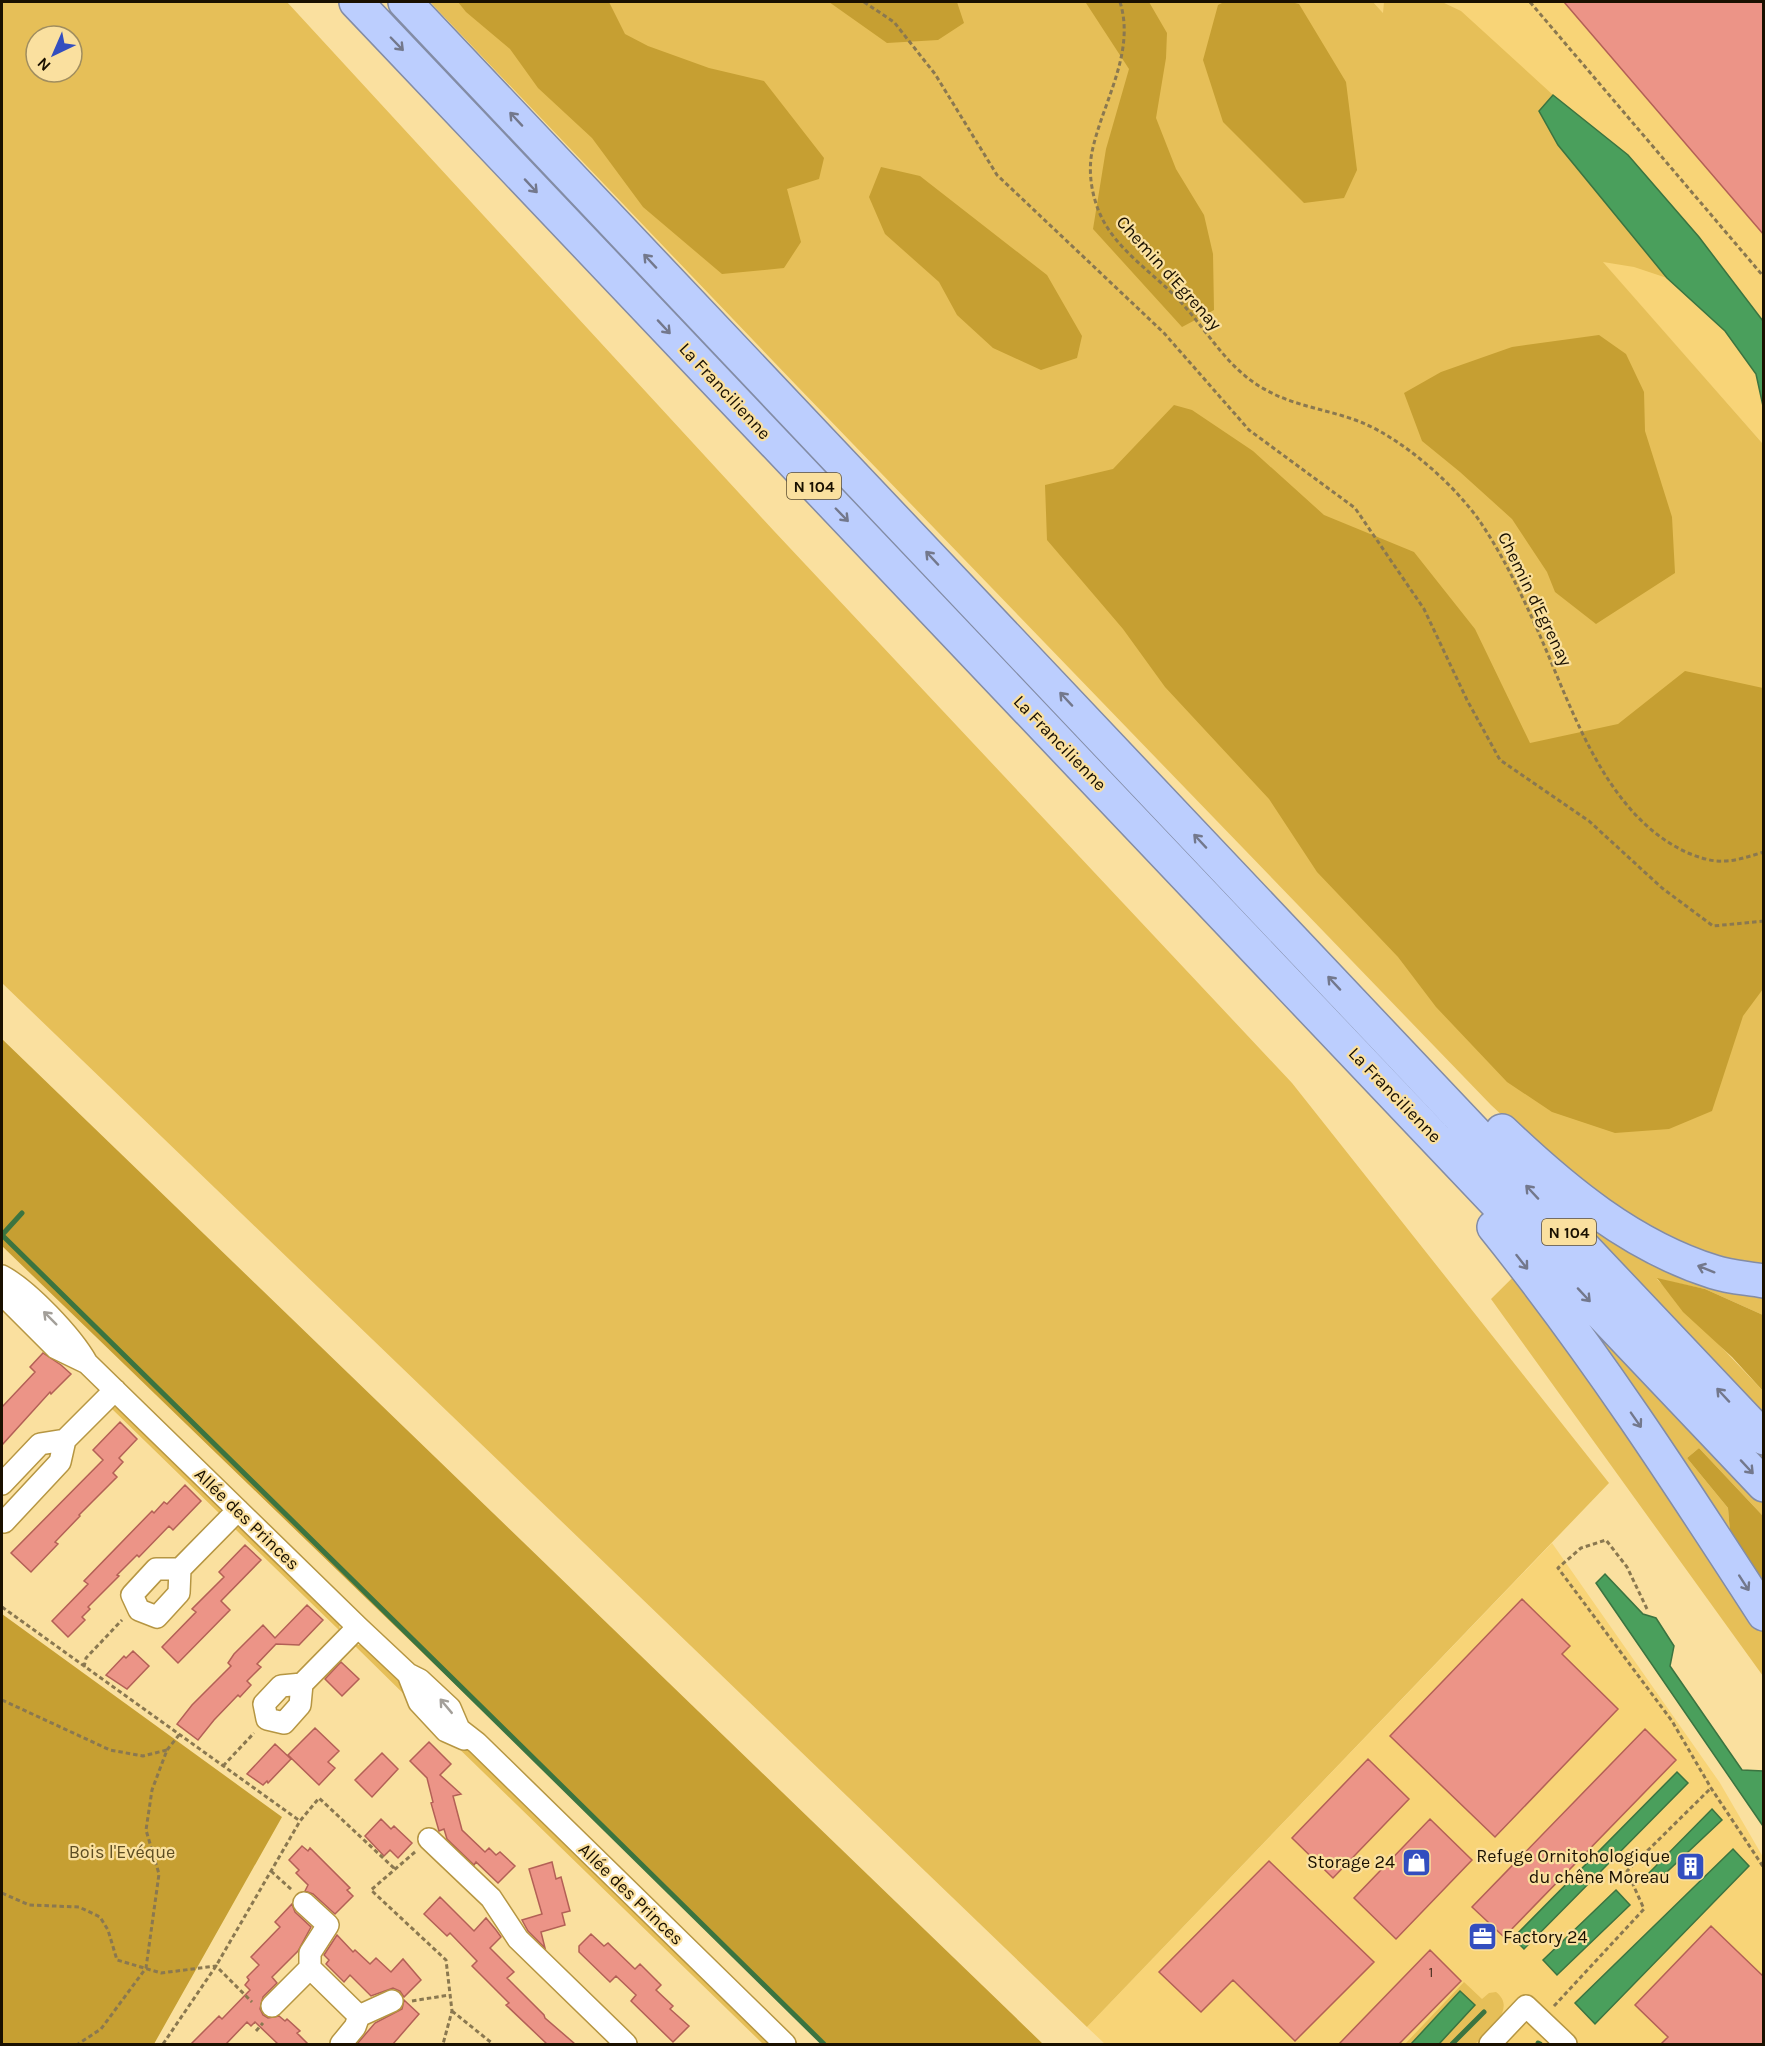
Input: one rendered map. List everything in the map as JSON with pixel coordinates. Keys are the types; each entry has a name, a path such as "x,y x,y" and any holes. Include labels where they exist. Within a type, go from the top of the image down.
{"highway":[{"name":"La Francilienne","path":"356,2 1764,1485"},
{"name":"La Francilienne","path":"405,2 1764,1438"},
{"path":"1374,1025 1404,1035 1515,1143 1590,1208 1660,1250 1715,1273 1764,1281"},
{"path":"1443,1145 1456,1183 1571,1326 1672,1471 1764,1614"}],"street":[{"name":"Allée des Princes","path":"2,1276 15,1284 76,1344 87,1363 408,1674 419,1702 446,1731 473,1744 477,1743 785,2044"},
{"name":"Allée des Princes","path":"2,1285 8,1300 56,1348 87,1363"},
{"path":"2,1521 4,1522 60,1462 65,1440 115,1389"},
{"path":"2,1484 40,1444 65,1440"},
{"path":"180,1569 156,1569 132,1595 139,1610 157,1617 179,1593 180,1569 238,1510"},
{"path":"267,1719 284,1723 300,1705 302,1684 358,1627"},
{"path":"429,1839 491,1898 518,1939 626,2044"},
{"path":"272,2006 310,1968 310,1953 328,1925 304,1903"},
{"path":"310,1968 359,2016"},
{"path":"341,2044 355,2027 359,2016 392,2001"},
{"path":"1490,2044 1527,2007 1566,2044"}],"path":[{"path":"864,2 894,22 935,74 998,175 1164,333 1249,430 1355,508 1424,609 1467,700 1500,760 1589,821 1662,888 1713,926 1764,921"},
{"name":"Chemin d'Egrenay","path":"1120,2 1124,46 1091,154 1092,194 1107,227 1130,254 1176,297 1230,363 1248,378 1267,391 1362,423 1394,439 1438,475 1477,517 1496,544 1590,749 1629,807 1648,826 1671,845 1694,856 1720,862 1747,858 1764,852"},
{"path":"1530,2 1764,277"},
{"path":"1647,1609 1627,1566 1606,1540 1581,1548 1558,1568 1672,1721 1764,1868"},
{"path":"2,1607 300,1821"},
{"path":"84,1667 86,1658 126,1617 139,1610"},
{"path":"2,1700 110,1750 143,1756 167,1750"},
{"path":"223,1766 267,1719"},
{"path":"78,2044 100,2029 146,1968 159,1874 146,1830 152,1790 167,1750 180,1735"},
{"path":"1554,2006 1644,1909 1627,1871 1712,1788"},
{"path":"163,2044 216,1966 300,1821 319,1798 396,1870"},
{"path":"429,1839 371,1890 446,1960 452,2011 442,2044"},
{"path":"271,1871 304,1903"},
{"path":"2,1893 29,1905 80,1907 100,1917 108,1930 117,1960 161,1973 216,1966"},
{"path":"216,1966 258,2007 272,2006"},
{"path":"392,2001 413,2002 450,1995"},
{"path":"452,2011 492,2044"}],"shaded area":[{"path":"2,2 287,2 774,531 1292,1083 1609,1483 1087,2027 2,983"},
{"path":"430,2 1373,2 1383,13 1384,2 1442,2 1461,11 1553,95 1539,111 1558,145 1667,278 1634,267 1603,262 1763,444 1763,1315 1705,1289 1657,1279 1763,1391 1763,1516 1699,1448 1687,1458 1728,1508 1731,1545 1763,1588 1763,1676 1491,1299 1595,1196 1563,1172 1491,1105"},
{"path":"1373,2 1763,2 1763,444"},
{"path":"1553,95 1628,155 1699,237 1763,321 1763,406 1756,374 1725,331 1667,278 1558,145 1539,111"},
{"path":"117,1407 219,1503 221,1515 111,1408"},
{"path":"239,1527 339,1622 340,1631 234,1528"},
{"name":"Storage 24","path":"1552,1543 1720,1783 1763,1857 1763,2044 1105,2044 1087,2027"},
{"path":"1605,1574 1643,1614 1656,1618 1674,1646 1670,1666 1742,1770 1763,1771 1763,1826 1596,1583"},
{"path":"354,1645 363,1645 401,1678 414,1704"},
{"path":"447,1737 471,1749 774,2044 763,2044"},
{"path":"1677,1772 1688,1783 1524,1949 1513,1938"},
{"path":"1712,1809 1722,1820 1654,1884 1644,1878"},
{"path":"1733,1849 1749,1866 1595,2024 1575,2003"},
{"path":"1616,1890 1630,1905 1557,1975 1543,1960"},
{"path":"1464,1982 1482,1999 1489,1993 1496,1992 1502,1999 1504,2006 1502,2013 1493,2027 1475,2044 1405,2044"},
{"path":"1460,1991 1475,2005 1439,2044 1411,2044"}],"green space":[{"path":"458,2 609,2 625,34 648,46 709,68 764,81 824,158 819,179 787,189 801,242 784,268 722,274 643,207 592,138 538,88 510,49 466,12"},
{"path":"829,2 957,2 964,23 938,40 887,43"},
{"path":"1080,2 1149,2 1167,33 1166,58 1156,118 1176,169 1204,215 1213,254 1214,310 1182,327 1093,229 1106,149 1129,69 1086,3"},
{"path":"1224,2 1299,4 1346,82 1357,170 1344,198 1304,203 1223,122 1203,60 1218,5"},
{"path":"881,167 920,176 1047,275 1082,336 1077,358 1041,370 993,348 957,315 939,282 885,234 869,197"},
{"path":"1599,335 1626,354 1644,392 1645,431 1672,517 1675,573 1596,624 1555,592 1547,572 1512,519 1422,441 1404,393 1441,372 1512,347"},
{"path":"1174,405 1192,410 1253,451 1324,515 1414,552 1475,629 1530,743 1618,724 1685,671 1763,688 1763,989 1743,1016 1712,1111 1669,1129 1615,1133 1552,1112 1507,1082 1436,1007 1398,957 1317,872 1269,799 1165,687 1123,629 1047,540 1045,485 1113,469"},
{"path":"2,1039 1043,2044 827,2044 2,1246"},
{"path":"1657,1278 1705,1289 1763,1315 1763,1391 1732,1357 1683,1312"},
{"path":"1699,1448 1763,1516 1763,1588 1731,1545 1728,1508 1687,1458"},
{"name":"Bois l'Evéque","path":"2,1614 282,1817 154,2044 2,2044"}],"building":[{"path":"1564,2 1764,2 1764,235"},
{"path":"43,1353 71,1374 51,1394 50,1392 2,1445 2,1407 35,1372 30,1367"},
{"path":"120,1422 137,1439 119,1458 123,1462 113,1473 117,1477 79,1515 55,1542 58,1544 31,1572 11,1553 103,1460 93,1450"},
{"path":"185,1485 201,1501 173,1530 169,1526 139,1557 137,1555 117,1575 119,1576 88,1607 90,1609 82,1617 85,1620 68,1637 52,1621 88,1584 84,1581 152,1511 154,1513 164,1502 167,1504"},
{"path":"245,1545 261,1560 221,1601 230,1610 178,1663 162,1647 196,1612 192,1609 224,1577 219,1572"},
{"path":"1522,1599 1570,1646 1562,1654 1618,1709 1495,1837 1390,1736"},
{"path":"307,1605 323,1620 299,1645 276,1644 257,1664 261,1667 247,1681 251,1685 240,1697 238,1695 198,1740 177,1724 192,1705 231,1666 228,1663 234,1654 263,1625 275,1638"},
{"path":"133,1651 149,1666 127,1689 106,1675 124,1656 126,1658"},
{"path":"341,1662 359,1679 342,1696 325,1679"},
{"path":"315,1728 339,1751 328,1762 335,1768 319,1785 288,1755"},
{"path":"1645,1729 1676,1760 1504,1937 1472,1907"},
{"path":"429,1742 451,1764 440,1775 461,1794 453,1796 462,1830 485,1852 489,1848 496,1855 500,1852 515,1866 498,1883 476,1862 474,1865 447,1839 444,1829 439,1831 427,1778 410,1761"},
{"path":"275,1744 291,1759 268,1783 267,1781 263,1785 247,1774"},
{"path":"382,1753 398,1769 372,1797 355,1780"},
{"path":"1368,1759 1409,1799 1333,1878 1292,1838"},
{"path":"381,1819 391,1829 394,1826 412,1843 398,1858 390,1850 384,1856 365,1836"},
{"path":"1430,1819 1472,1860 1396,1939 1354,1898"},
{"path":"302,1846 308,1851 310,1848 350,1888 347,1890 353,1896 335,1914 313,1894 305,1891 308,1885 296,1873 299,1870 289,1860"},
{"path":"1269,1861 1374,1962 1295,2041 1233,1980 1201,2012 1159,1972"},
{"path":"552,1862 556,1879 561,1877 570,1911 562,1913 565,1925 541,1932 545,1948 528,1931 522,1920 542,1914 529,1869"},
{"path":"440,1897 474,1931 486,1918 501,1937 490,1948 514,1972 507,1978 545,2018 575,2044 547,2044 506,2005 509,2003 472,1966 477,1961 450,1933 447,1936 424,1914"},
{"path":"292,1904 295,1912 311,1927 298,1951 272,1977 277,1983 263,1997 260,2009 268,2018 279,2016 285,2021 287,2019 300,2031 297,2033 308,2044 278,2044 255,2022 251,2026 247,2022 226,2044 191,2044 219,2016 222,2019 250,1990 245,1985 249,1980 247,1977 259,1965 251,1957 280,1927 275,1922"},
{"path":"1711,1926 1764,1977 1764,2044 1661,2044 1668,2037 1635,2005"},
{"path":"591,1934 604,1946 608,1943 635,1969 640,1964 661,1985 656,1990 673,2006 670,2009 689,2026 673,2042 631,2001 636,1995 616,1976 610,1982 579,1952 579,1946"},
{"path":"337,1935 353,1952 355,1950 370,1964 376,1958 391,1972 403,1959 421,1980 404,1997 400,1991 393,1988 371,1996 350,1975 344,1982 326,1964 329,1960 324,1955"},
{"path":"1430,1950 1461,1981 1399,2044 1339,2044"},
{"path":"404,2000 419,2014 393,2044 357,2044 375,2023 402,2009"}],"waterway":[{"path":"22,1213 2,1235 824,2044"},
{"path":"1452,2044 1484,2012"}],"place":[{"name":"Storage 24","path":"1416,1862"},
{"name":"Refuge Ornitohologique du chêne Moreau","path":"1691,1866"},
{"name":"Factory 24","path":"1482,1937"}]}
